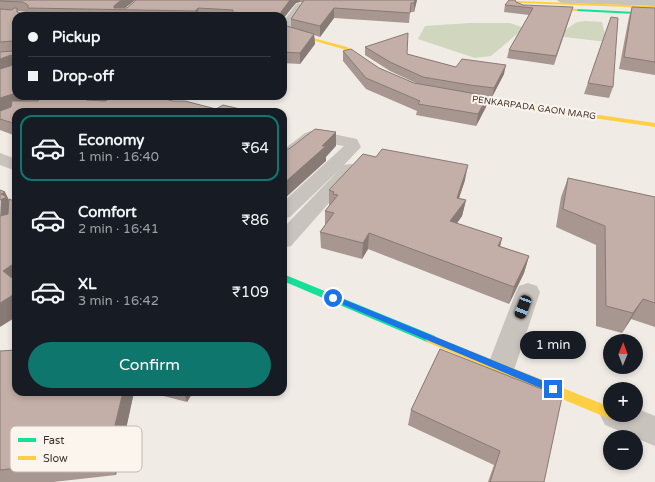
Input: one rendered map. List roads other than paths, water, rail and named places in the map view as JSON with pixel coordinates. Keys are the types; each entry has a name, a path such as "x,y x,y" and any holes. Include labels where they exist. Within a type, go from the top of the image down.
{"street":[{"path":"561,0 655,3"},
{"path":"655,7 517,2 519,6 522,7 655,14"},
{"path":"287,25 299,6"},
{"path":"287,32 345,48 378,71"},
{"name":"PENKARPADA GAON MARG","path":"446,95 655,125"},
{"path":"287,155 311,136 319,136 351,143 353,145 353,147 287,209"},
{"path":"287,236 366,152"},
{"path":"0,158 12,164"},
{"path":"287,279 603,409"},
{"path":"501,367 528,292"},
{"path":"633,422 655,431"}]}
